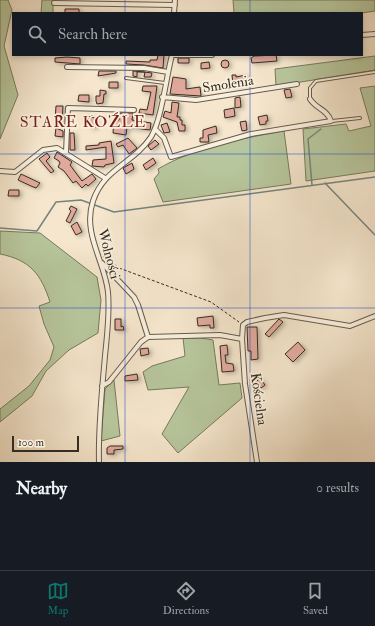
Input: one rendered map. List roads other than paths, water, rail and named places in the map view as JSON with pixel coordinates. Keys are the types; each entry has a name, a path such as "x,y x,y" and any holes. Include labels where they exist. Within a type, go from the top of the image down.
{"street":[{"path":"174,12 175,0"},
{"path":"54,3 175,5"},
{"path":"363,35 375,34"},
{"name":"Wolności","path":"99,462 102,386 108,303 102,263 91,235 91,208 105,178 138,152 151,136 155,128 172,56"},
{"path":"67,67 144,68 168,72"},
{"name":"Smolenia","path":"162,97 196,100 296,84"},
{"path":"155,128 164,138 171,157 251,134 331,121 324,110 310,99"},
{"path":"66,152 68,108 134,110"},
{"path":"0,171 15,172 31,158 46,149 57,148 66,152 105,178"},
{"path":"102,263 134,297 138,305 148,338"},
{"name":"Kościelna","path":"257,462 245,384 242,339 243,326 247,322 284,315 350,326 375,316"},
{"path":"102,386 109,382 141,342 148,338 220,335 242,339"}],"lane":[{"path":"310,99 310,88 316,81 375,72"},
{"path":"126,78 165,83"},
{"path":"331,121 360,118"}],"waterway":[{"path":"312,185 308,139 321,129"},
{"path":"0,228 37,231 56,202 81,200 114,212 375,177"},
{"path":"325,183 375,235"}],"district":[{"name":"STARE KOŹLE","path":"83,122"}]}
